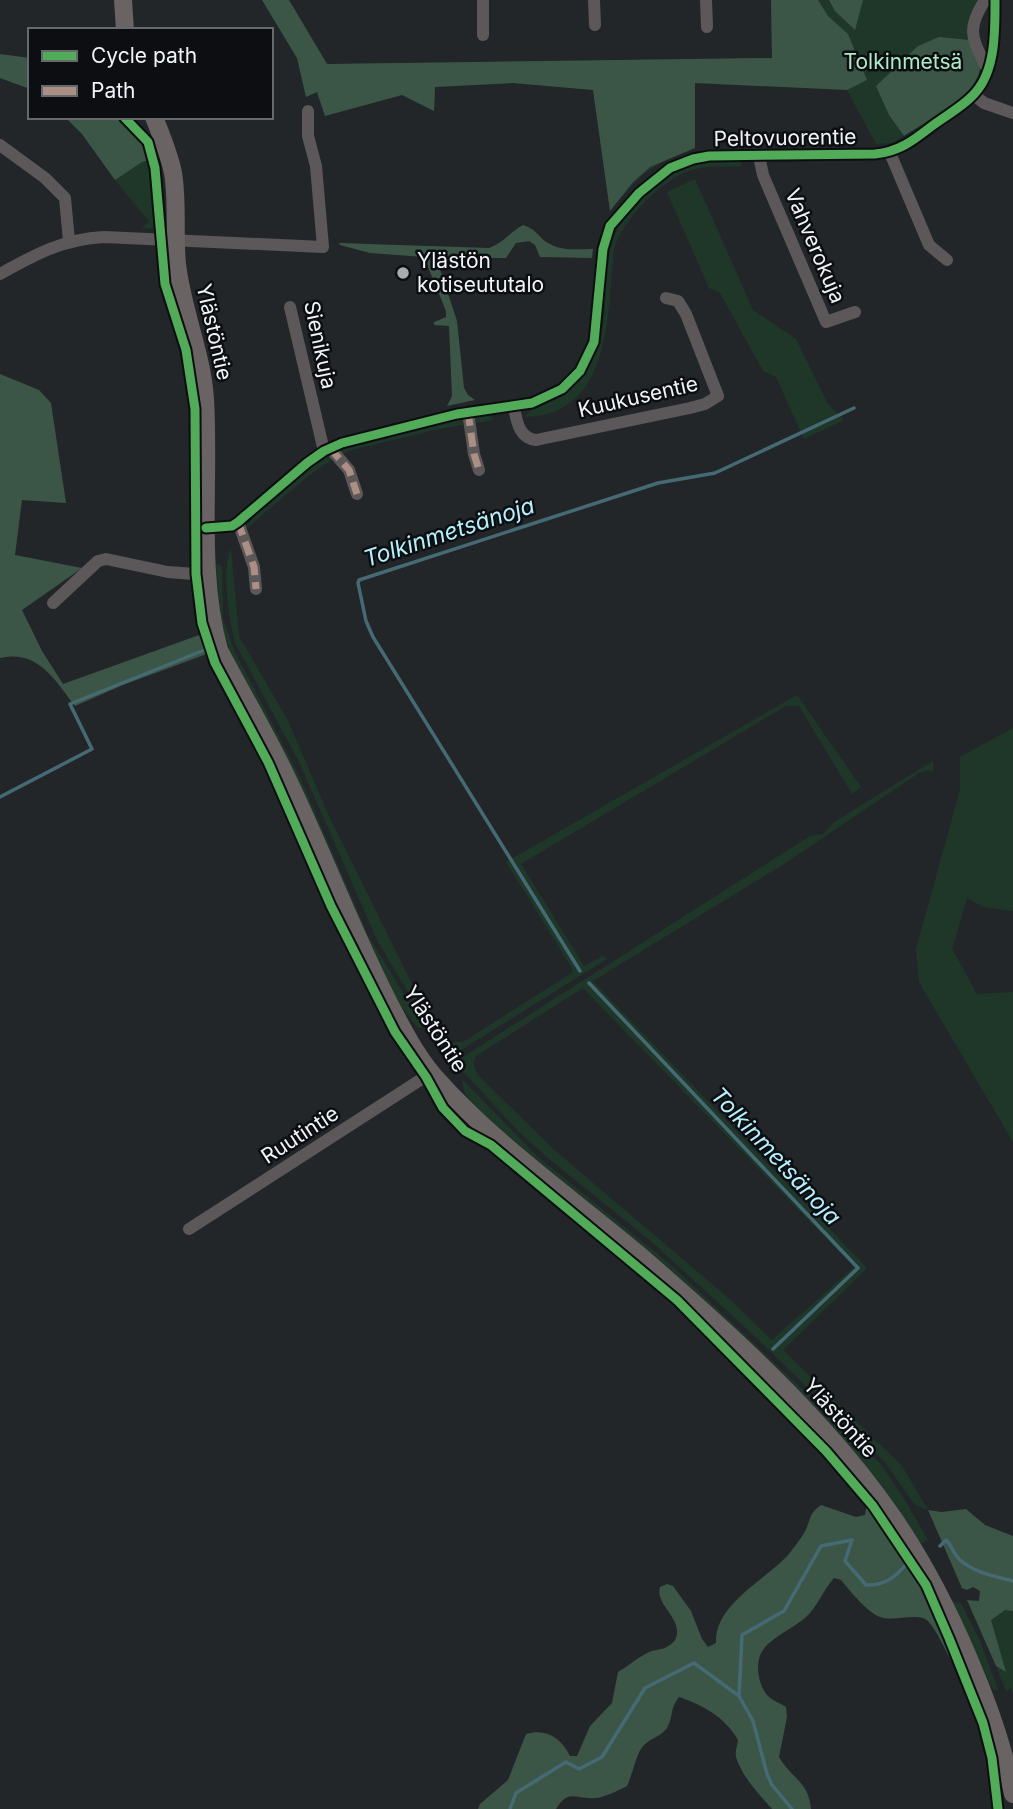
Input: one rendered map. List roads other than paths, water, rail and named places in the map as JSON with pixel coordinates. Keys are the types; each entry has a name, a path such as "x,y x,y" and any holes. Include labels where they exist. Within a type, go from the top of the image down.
{"main road":[{"path":"123,0 125,28"},
{"name":"Ylästöntie","path":"155,119 173,173 174,240 181,295 203,378 208,575 211,614 219,650 289,780 374,974 402,1027 431,1073 480,1124 637,1254 765,1371 833,1440 886,1507 933,1584 962,1644 992,1717 1013,1794"}],"street":[{"path":"483,0 483,34"},
{"path":"594,0 595,25"},
{"path":"706,0 707,27"},
{"path":"985,0 973,22 972,35 973,43 987,69"},
{"name":"Peltovuorentie","path":"206,528 232,526 239,522 327,449 361,437 468,412 514,408 540,400 562,389 580,371 594,342 603,249 610,226 657,177 679,163 709,156 890,153 906,146 975,94 993,49 995,0"},
{"path":"975,94 984,103 1013,114"},
{"path":"0,274 68,241 104,237 323,247 316,166 308,136 308,111"},
{"path":"0,145 45,178 65,198 68,241"},
{"path":"890,153 929,246 947,260"},
{"name":"Vahverokuja","path":"759,156 763,175 826,322 855,312"},
{"name":"Kuukusentie","path":"514,408 522,434 537,440 690,408 705,404 718,396 686,314 678,301 666,298"},
{"name":"Sienikuja","path":"290,307 327,449"},
{"path":"468,412 478,470"},
{"path":"327,449 349,470 357,494"},
{"path":"239,522 254,567 256,589"},
{"path":"53,603 98,561 106,559 168,572 208,575"},
{"name":"Ruutintie","path":"189,1229 431,1073"}],"waterway":[{"name":"Tolkinmetsänoja","path":"580,971 373,637 366,621 359,580 658,483 715,473 854,408"},
{"path":"0,797 92,749 70,704 207,649"},
{"name":"Tolkinmetsänoja","path":"589,983 858,1268 773,1349"},
{"path":"510,1809 516,1793 566,1762 579,1769 602,1757 645,1688 694,1663 739,1696 742,1635 784,1611 821,1546 852,1540 845,1561 866,1585 879,1584 890,1579 908,1562"},
{"path":"940,1546 946,1540 959,1559 971,1568 1013,1581"},
{"path":"739,1696 753,1721 772,1785 792,1809"}],"place":[{"name":"Ylästön kotiseututalo","path":"403,273"}],"park label":[{"name":"Tolkinmetsä","path":"903,62"}]}
